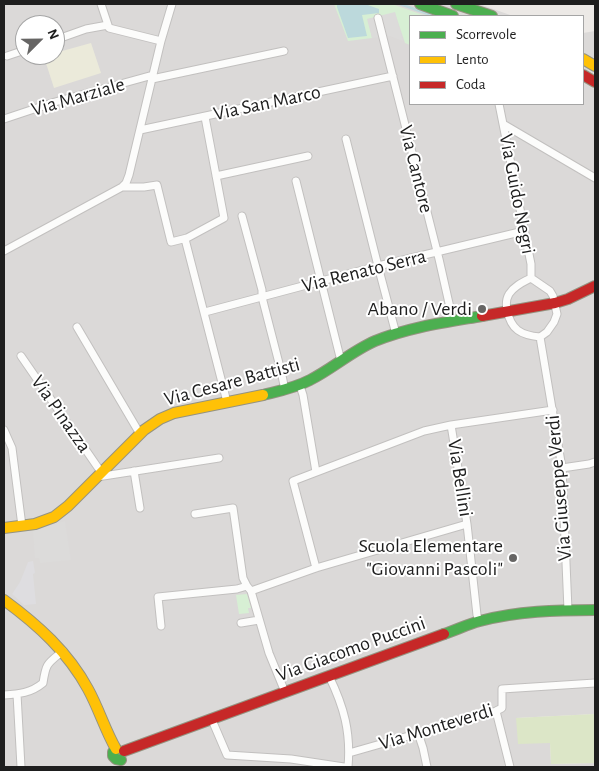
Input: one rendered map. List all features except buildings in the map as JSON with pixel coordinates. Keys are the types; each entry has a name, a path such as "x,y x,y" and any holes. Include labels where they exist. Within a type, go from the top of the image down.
{"street":[{"path":"101,4 109,28 162,41"},
{"path":"4,251 122,187 126,183 172,4"},
{"path":"420,4 449,15"},
{"path":"456,4 489,15"},
{"name":"Via Cantore","path":"378,18 453,321"},
{"path":"65,36 86,29 108,25"},
{"name":"Via Marziale","path":"4,119 55,102 153,77 284,51"},
{"path":"7,56 15,53"},
{"path":"584,60 595,66"},
{"name":"Via San Marco","path":"140,130 393,76"},
{"path":"584,76 595,82"},
{"path":"499,105 503,124"},
{"path":"122,187 144,188 158,185 171,242 185,239 224,218 205,117"},
{"name":"Via Guido Negri","path":"503,124 595,178"},
{"name":"Via Guido Negri","path":"503,124 531,264 531,278"},
{"path":"346,139 396,334"},
{"path":"216,176 308,156"},
{"path":"296,182 341,361"},
{"path":"242,216 262,290 262,297 285,390"},
{"name":"Via Renato Serra","path":"205,312 378,266 524,231"},
{"path":"185,239 227,402"},
{"path":"531,278 550,291 555,303 557,314 554,322 547,332 540,337 526,335 514,327 509,320 507,300 509,294 516,286 531,278"},
{"name":"Via Cesare Battisti","path":"4,528 35,524 54,517 68,506 140,434 160,419 174,413 300,386 374,342 396,334 453,321 568,300 595,286"},
{"path":"77,327 140,434"},
{"name":"Via Giuseppe Verdi","path":"540,337 562,468 568,610"},
{"name":"Via Pinazza","path":"21,356 99,475"},
{"path":"300,386 316,472"},
{"path":"316,568 293,481 424,431 451,424 553,410"},
{"name":"Via Bellini","path":"451,424 467,524 479,622"},
{"path":"4,430 12,448 22,526"},
{"path":"99,475 219,458"},
{"path":"562,468 595,462"},
{"path":"134,471 140,508"},
{"path":"195,514 233,508 243,578 249,588 269,653 285,692"},
{"path":"161,626 158,597 249,588 467,524"},
{"path":"4,600 50,637 74,666 88,689 121,757"},
{"name":"Via Giacomo Puccini","path":"121,757 285,692 479,622 502,616 536,612 595,610"},
{"path":"241,623 259,620"},
{"path":"4,695 30,692 36,688 42,683 48,664 63,652"},
{"path":"329,676 343,708 347,723 348,767"},
{"name":"Via Monteverdi","path":"349,753 496,711 502,708 502,689 595,683"},
{"path":"17,694 21,767"},
{"path":"496,711 510,767"},
{"path":"212,720 227,756 291,759 344,767"},
{"path":"418,733 424,748 427,767"}],"shaded area":[{"path":"4,4 479,4 510,15 409,15 409,105 584,105 584,33 595,31 595,714 516,718 550,743 551,764 595,763 595,767 4,767"},
{"path":"395,12 403,41 390,36 372,38 367,19"},
{"path":"91,43 101,73 54,88 47,65 65,65 65,50"},
{"path":"65,521 71,560 40,563 39,558 35,558 33,531"},
{"path":"33,561 36,604 24,605 12,594 20,582 28,562"}],"green space":[{"path":"334,4 392,4 423,15 409,15 409,45 405,43 395,13 368,19 372,38 348,41"},
{"path":"247,594 251,608 248,608 249,613 239,614 236,595"},
{"path":"595,714 595,763 551,764 550,743 518,744 516,718"}],"water":[{"path":"337,4 365,4 379,9 379,13 362,15 367,36 348,38"}],"waterway":[{"path":"400,4 431,15"}],"traffic: fast":[{"path":"420,4 450,15"},
{"path":"456,4 489,15"},
{"path":"263,395 304,383 367,345 388,336 482,316"},
{"path":"444,634 476,622 508,615 595,610"},
{"path":"116,749 113,752 113,756 121,760"}],"traffic: slow":[{"path":"584,60 595,66"},
{"path":"4,528 35,524 54,517 68,506 144,430 160,419 174,413 263,395"},
{"path":"4,600 29,619 62,651 88,689 116,749"}],"traffic: jam":[{"path":"584,76 595,82"},
{"path":"482,316 555,303 595,286"},
{"path":"124,751 444,634"}],"place":[{"name":"Abano / Verdi","path":"482,309"},
{"name":"Scuola Elementare \"Giovanni Pascoli\"","path":"513,558"}]}
